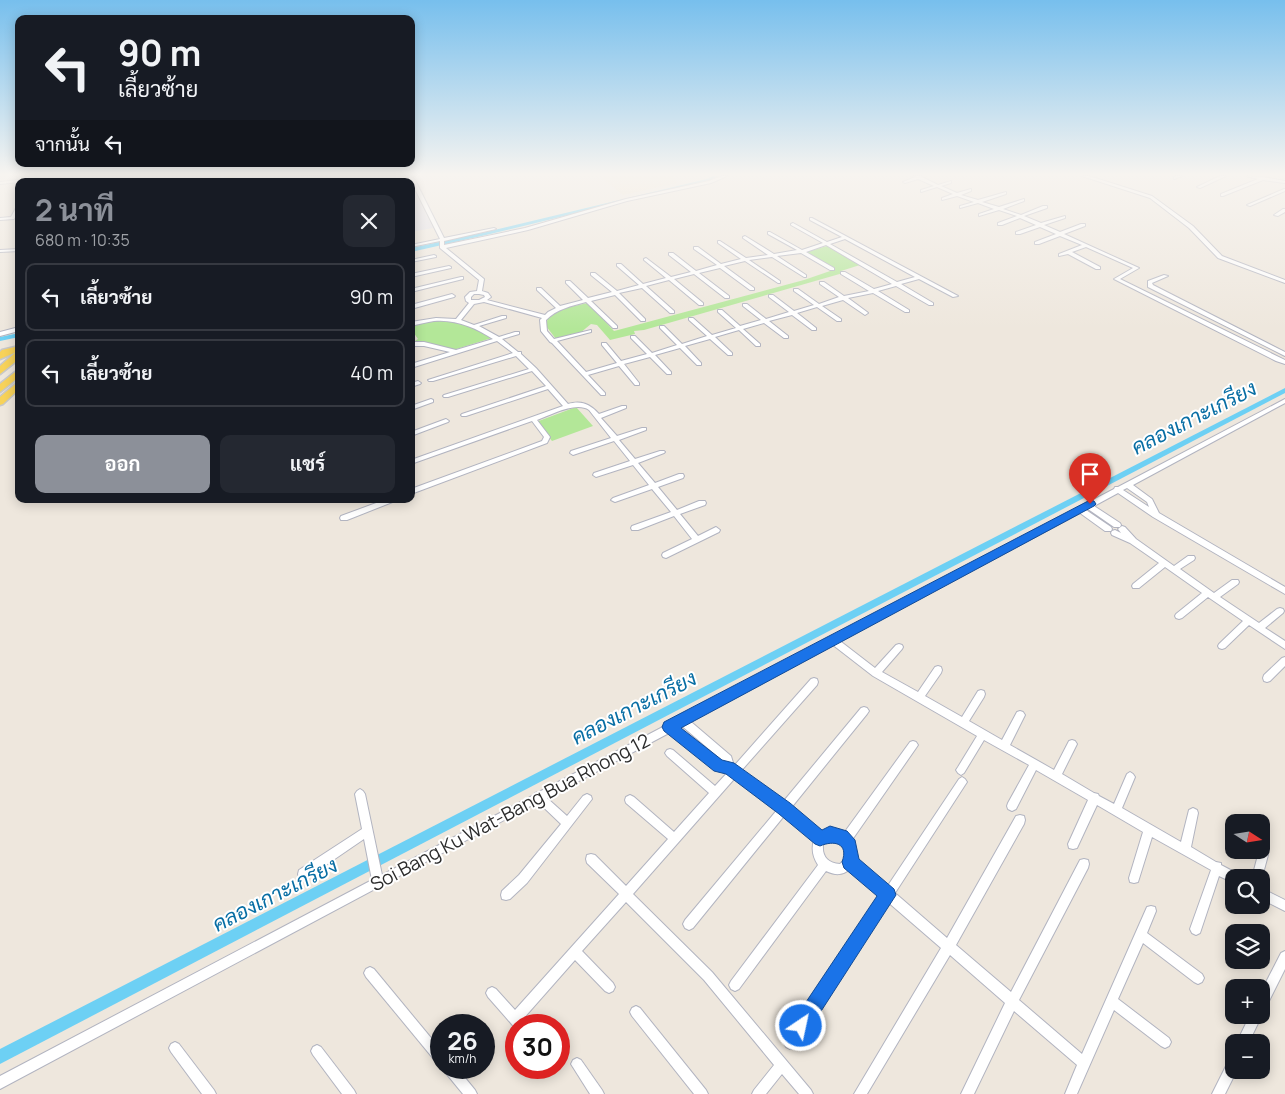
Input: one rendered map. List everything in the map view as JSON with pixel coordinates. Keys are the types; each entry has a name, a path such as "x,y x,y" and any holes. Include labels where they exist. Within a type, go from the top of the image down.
{"main road":[{"path":"0,356 5,352 15,349"},
{"path":"0,356 15,354"},
{"path":"0,371 15,357"},
{"path":"0,389 15,376"},
{"path":"0,402 15,388"}],"street":[{"path":"434,227 442,243 480,277 482,283 480,292"},
{"path":"415,246 442,243 533,227"},
{"path":"798,227 932,304"},
{"path":"827,227 955,296"},
{"path":"1018,233 1035,227"},
{"path":"1046,227 1137,268 1116,279 1285,362"},
{"path":"1037,243 1078,227"},
{"path":"1191,227 1220,257 1285,282"},
{"path":"442,243 494,229"},
{"path":"770,233 832,269"},
{"path":"745,237 804,276"},
{"path":"603,394 544,331 542,326 547,315 559,308 643,285 747,259 803,251 846,237"},
{"path":"720,242 778,282"},
{"path":"1061,255 1086,245"},
{"path":"696,248 722,265 752,290"},
{"path":"0,252 15,251"},
{"path":"1068,252 1098,268"},
{"path":"671,254 727,297"},
{"path":"415,260 434,256"},
{"path":"646,259 701,304"},
{"path":"619,265 672,312"},
{"path":"415,275 449,266"},
{"path":"843,273 907,311"},
{"path":"593,274 616,293 643,320"},
{"path":"585,374 817,305 874,291 919,276"},
{"path":"1166,276 1150,282 1150,286 1285,354"},
{"path":"415,290 461,278"},
{"path":"568,282 615,327"},
{"path":"822,283 865,313"},
{"path":"539,289 559,308"},
{"path":"796,290 839,320"},
{"path":"474,302 468,297 472,293 480,292 486,294 486,299"},
{"path":"415,304 452,296"},
{"path":"771,296 814,329"},
{"path":"460,322 474,302 486,299 547,315"},
{"path":"745,304 786,337"},
{"path":"415,311 420,321"},
{"path":"720,311 758,345"},
{"path":"475,326 504,318"},
{"path":"691,319 730,354"},
{"path":"415,323 420,321 460,322 475,326 519,353 567,407"},
{"path":"662,327 699,364"},
{"path":"0,334 15,330"},
{"path":"552,341 589,331"},
{"path":"415,365 517,333"},
{"path":"633,337 669,374"},
{"path":"415,344 424,344 456,352"},
{"path":"604,344 637,384"},
{"path":"431,380 519,353"},
{"path":"1278,360 1285,366"},
{"path":"446,396 534,369"},
{"path":"464,415 550,387"},
{"path":"415,407 431,401"},
{"name":"Soi Bang Ku Wat-Bang Bua Rhong 12","path":"0,1082 377,877 538,796 1285,401"},
{"path":"415,461 575,404 587,406 654,485 697,540"},
{"path":"597,417 624,407"},
{"path":"415,491 545,442 547,437 533,419"},
{"path":"415,433 446,421"},
{"path":"573,453 644,429"},
{"path":"596,475 662,452"},
{"path":"615,500 680,476"},
{"path":"1127,484 1150,501 1156,515"},
{"path":"1117,489 1156,515 1285,591"},
{"path":"635,528 702,502"},
{"path":"344,518 382,503"},
{"path":"1084,507 1119,527 1133,541"},
{"path":"1084,507 1111,531 1133,541 1176,569 1285,646"},
{"path":"666,555 716,530"},
{"path":"1176,569 1191,558"},
{"path":"1136,586 1165,562"},
{"path":"1179,616 1235,582"},
{"path":"1260,628 1280,611"},
{"path":"1222,646 1248,620"},
{"path":"832,640 876,673 1225,872"},
{"path":"876,673 899,647"},
{"path":"1267,678 1285,660"},
{"path":"919,698 938,670"},
{"path":"525,1014 575,952 715,792 731,770 814,682"},
{"path":"963,723 981,694"},
{"path":"688,924 864,711"},
{"path":"1004,746 1020,715"},
{"path":"682,720 728,759 731,770"},
{"path":"669,727 719,767 731,770 820,838"},
{"path":"961,770 983,734"},
{"path":"1056,776 1072,744"},
{"path":"846,840 913,745"},
{"path":"670,753 715,792"},
{"path":"1012,806 1035,763"},
{"path":"1116,810 1130,776"},
{"path":"790,1043 962,782"},
{"path":"360,794 377,877"},
{"path":"538,796 568,823"},
{"path":"1073,844 1095,797"},
{"path":"506,895 523,879 587,799"},
{"path":"630,800 675,838"},
{"path":"1185,849 1193,813"},
{"path":"860,1094 949,946 1020,820"},
{"path":"1134,878 1150,829"},
{"path":"303,874 368,831"},
{"path":"835,834 846,840 852,851 850,862 842,869 830,868 818,854 820,838 824,835 835,834"},
{"path":"591,859 708,976 807,1094"},
{"path":"850,862 1084,1063"},
{"path":"734,985 825,864"},
{"path":"967,1094 1012,1002 1084,864"},
{"path":"1196,929 1217,867"},
{"path":"1270,898 1285,906"},
{"path":"1071,1094 1151,911"},
{"path":"1140,934 1198,978"},
{"path":"575,952 610,987"},
{"path":"1270,987 1285,957"},
{"path":"370,973 430,1045"},
{"path":"492,993 511,1014"},
{"path":"1111,1001 1165,1042"},
{"path":"636,1012 702,1094"},
{"path":"175,1048 210,1094"},
{"path":"317,1051 350,1094"},
{"path":"577,1064 598,1094"},
{"path":"758,1094 782,1064"},
{"path":"458,1079 471,1094"},
{"path":"1218,1094 1226,1079"}],"shaded area":[{"path":"415,227 433,228 415,231"}],"green space":[{"path":"827,246 860,265 841,271 843,273 644,330 634,331 635,334 610,340 597,325 591,324 580,333 556,339 546,326 548,317 560,309 588,303 614,331 804,280 833,270 806,252"},
{"path":"442,320 464,323 495,337 450,351 415,342 418,339 415,335 415,323"},
{"path":"576,407 593,426 552,441 536,422"}],"waterway":[{"path":"415,249 514,227"},
{"path":"0,339 15,336"},
{"name":"คลองเกาะเกรียง","path":"0,1057 1285,390"}],"route":[{"path":"801,1026 888,895 850,862 852,857 850,845 841,836 830,834 820,838 728,767 719,767 669,727 1090,504"}]}
